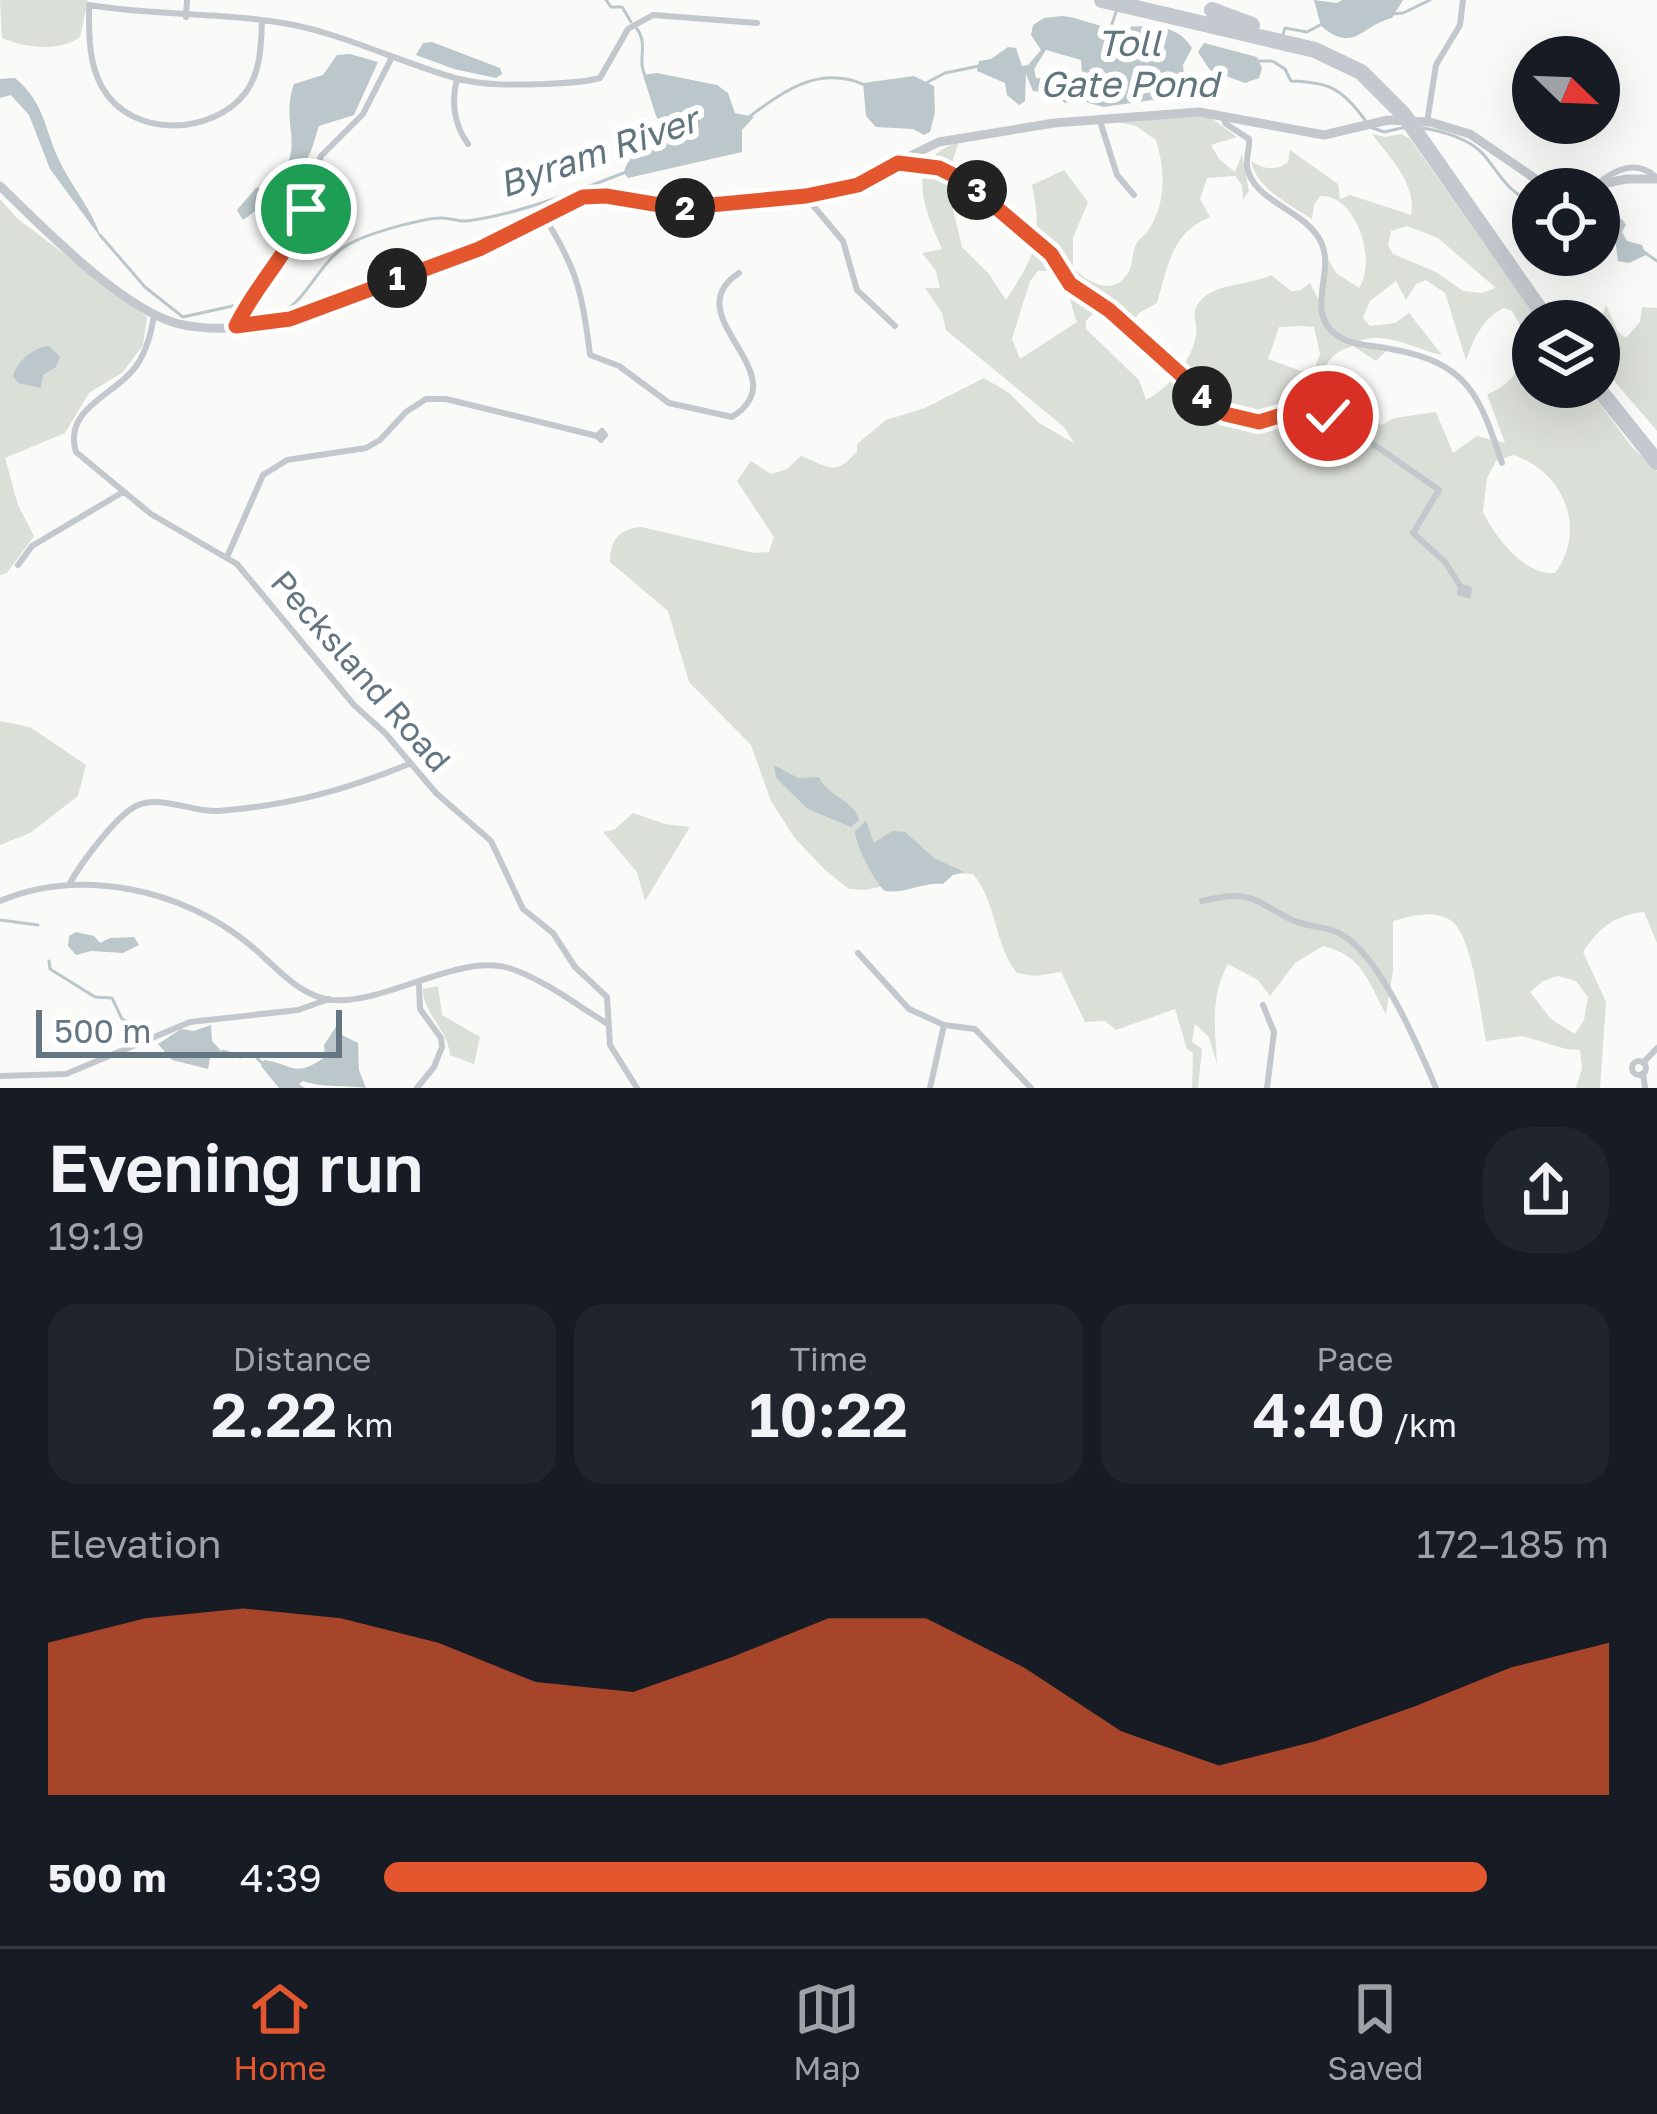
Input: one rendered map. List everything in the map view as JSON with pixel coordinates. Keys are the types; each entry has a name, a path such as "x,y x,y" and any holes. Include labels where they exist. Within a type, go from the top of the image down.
{"highway":[{"path":"1102,0 1272,35"},
{"path":"1145,0 1327,47 1361,64 1385,83 1417,124 1544,300"},
{"path":"1212,10 1272,35"},
{"path":"1417,124 1534,300"},
{"path":"1620,402 1657,449"},
{"path":"1614,408 1657,462"}],"street":[{"path":"186,17 187,0"},
{"path":"1417,124 1436,65 1460,25 1463,0"},
{"path":"262,20 255,76 241,98 214,119 169,125 133,116 105,92 92,61 88,5 262,20 312,29 457,79 500,84 600,78 628,29 653,15 757,23"},
{"path":"238,320 299,229 321,155 363,114 392,57"},
{"path":"457,79 457,126 467,144"},
{"path":"0,186 93,271 159,315 196,326 292,318 479,249 593,195 678,208 806,196 858,185 954,138 1026,126 1181,112 1221,113 1313,134 1339,134 1368,125 1417,124 1470,134 1520,168"},
{"path":"1221,113 1226,124 1249,139 1246,164 1256,188 1294,212 1324,246 1320,310 1326,325 1352,342 1419,354 1454,371 1477,394 1502,463"},
{"path":"1100,121 1118,175 1134,195"},
{"path":"898,163 939,168 965,181 1051,254 1070,284 1109,310 1225,414 1259,422 1292,412 1328,416 1439,490 1413,533 1445,562 1461,587"},
{"path":"1620,175 1657,178"},
{"path":"806,196 843,241 856,290 895,326"},
{"path":"545,218 572,260 584,301 590,355 619,366 669,403 722,417 740,413 748,402 751,375 717,306 720,290 740,273"},
{"name":"Pecksland Road","path":"159,315 135,367 92,403 73,436 82,460 151,514 227,557 328,677 409,764 491,841 517,901 554,933 575,967 607,997 610,1046 637,1088"},
{"path":"227,557 263,476 287,460 366,448 426,399 446,399 597,436"},
{"path":"18,565 32,546 123,492"},
{"path":"70,883 121,818 139,805 215,811 294,803 409,764"},
{"path":"0,901 70,883 129,889 201,915 244,940 296,986 329,999 419,983 457,971 510,968 608,1024"},
{"path":"1202,901 1242,895 1299,923 1349,939 1397,1004 1436,1088"},
{"path":"858,953 908,1009 944,1025 964,1025 982,1034 1030,1088"},
{"path":"417,1088 442,1047 421,1009 419,983"},
{"path":"0,1076 66,1074 190,1022 298,1010 329,999"},
{"path":"1263,1004 1274,1032 1268,1088"},
{"path":"929,1088 944,1025"},
{"path":"1645,1088 1643,1073 1632,1070 1636,1061 1643,1063 1657,1048"}],"shaded area":[{"path":"0,0 88,0 80,37 42,47 2,38"},
{"path":"1210,117 1237,137 1211,145 1235,172 1242,154 1249,191 1243,200 1242,185 1235,176 1207,178 1200,199 1210,217 1179,241 1157,303 1133,322 1123,309 1111,306 1099,307 1086,321 1086,329 1139,380 1146,400 1184,365 1196,335 1195,309 1208,294 1271,275 1291,291 1310,283 1322,307 1328,259 1336,273 1359,288 1366,262 1364,246 1344,206 1320,196 1312,219 1267,188 1251,161 1279,167 1288,162 1290,150 1338,184 1340,199 1350,195 1411,215 1406,182 1372,134 1401,134 1410,139 1524,300 1512,300 1512,311 1504,308 1484,323 1466,360 1445,293 1426,280 1416,284 1406,300 1396,281 1370,301 1363,318 1370,326 1395,323 1409,313 1442,355 1392,340 1360,340 1386,351 1376,361 1353,346 1340,351 1330,359 1320,383 1382,425 1394,418 1436,412 1453,453 1477,436 1505,443 1487,394 1512,376 1512,408 1603,408 1657,471 1657,943 1644,912 1608,924 1583,952 1606,1002 1600,1088 1576,1088 1582,1068 1580,1050 1522,1036 1486,1041 1464,941 1450,920 1429,914 1393,921 1393,971 1386,1014 1362,971 1336,950 1323,946 1295,963 1270,996 1258,980 1228,964 1216,1000 1217,1064 1209,1037 1195,1024 1192,1042 1202,1049 1198,1088 1192,1088 1193,1053 1187,1049 1175,1009 1116,1030 1105,1021 1085,1022 1061,972 1017,973 973,874 945,873 865,890 849,889 825,870 794,837 771,801 751,745 689,682 668,611 610,562 617,537 641,527 754,553 769,552 774,537 737,481 751,461 771,474 787,469 801,456 837,467 886,420 925,408 984,378 1009,393 1039,423 1074,443 1064,427 946,330 942,313 925,288 940,288 936,271 922,253 942,249 924,201 924,173 941,150 959,142 946,180 962,247 1006,300 1024,270 1037,233 1032,185 1064,170 1088,202 1073,238 1073,267 1085,278 1108,286 1128,273 1133,252 1154,220 1161,197 1156,140 1136,126 1113,121","holes":["1407,226 1438,238 1496,288 1482,293 1463,291 1436,272 1393,254 1388,245 1391,231","1052,249 1077,322 1020,359 1012,339 1030,281 1038,271 1050,271","1279,327 1314,327 1320,354 1315,368 1301,371 1268,359","1513,455 1531,463 1557,488 1565,503 1569,538 1555,573 1522,562 1483,512 1487,478 1496,461","1558,976 1576,981 1588,997 1584,1020 1575,1034 1551,1019 1530,992"]},
{"path":"0,199 18,219 147,317 143,345 123,372 89,393 65,433 5,458 18,505 34,536 7,573 0,575"},
{"path":"1642,307 1657,308 1657,431 1620,388 1620,334 1626,338 1640,322"},
{"path":"0,721 30,727 86,765 78,796 30,833 0,845"},
{"path":"633,813 690,827 645,901 637,872 603,832 614,830"},
{"path":"438,986 442,1015 480,1037 474,1064 450,1055 427,1006 423,989"}],"water":[{"path":"1314,0 1403,0 1392,18 1357,36 1342,38 1321,26"},
{"name":"Toll Gate Pond","path":"1062,16 1104,26 1176,32 1192,48 1183,65 1185,92 1103,107 1079,100 1065,103 1052,93 1033,91 1026,74 1025,101 1019,105 1007,95 1005,83 977,71 979,61 1008,47 1016,48 1022,66 1028,65 1041,50 1031,35 1033,25","holes":["1046,50 1081,60 1083,92 1059,90 1050,79 1036,78 1034,69"]},
{"path":"432,42 500,68 502,74 496,78 454,69 416,55 423,43"},
{"path":"1204,43 1257,57 1262,68 1259,78 1245,83 1210,70 1198,52"},
{"path":"337,55 378,62 354,115 319,126 311,152 296,174 243,220 237,210 256,188 275,184 290,158 294,84 323,75"},
{"path":"657,73 717,85 728,93 735,113 754,117 742,130 742,152 628,178 624,173 630,160 669,135 656,116 643,75"},
{"path":"914,76 934,86 930,132 876,127 866,116 863,83"},
{"path":"15,78 39,108 60,162 101,238 50,169 29,115 11,95 0,98 0,79"},
{"path":"1620,219 1626,225 1622,232 1627,241 1642,245 1646,255 1629,263 1620,261"},
{"path":"49,346 60,357 56,367 43,375 41,388 18,383 13,376 22,360"},
{"path":"774,765 798,778 819,777 859,820 851,827 808,809 776,778"},
{"path":"866,821 874,843 892,831 905,832 934,858 964,872 943,884 885,891 870,871 856,837 855,831"},
{"path":"76,932 94,936 100,943 134,937 139,945 123,953 76,955 68,946 69,936"},
{"path":"211,1025 212,1041 223,1053 211,1053 208,1069 172,1060 158,1044 181,1029 194,1031"},
{"path":"337,1025 342,1035 358,1043 359,1070 366,1088 303,1081 299,1084 305,1088 279,1088 261,1066 264,1060 294,1068 315,1064 325,1057 324,1045"}],"waterway":[{"path":"606,0 611,7 622,7 631,22"},
{"name":"Byram River","path":"1390,14 1430,0"},
{"path":"1111,27 1116,12"},
{"name":"Byram River","path":"1282,38 1285,28 1307,32 1322,24"},
{"path":"637,29 646,77"},
{"name":"Byram River","path":"1256,61 1272,61"},
{"path":"1274,62 1291,81 1325,85 1341,94 1365,120"},
{"name":"Byram River","path":"926,83 945,73 979,66"},
{"name":"Byram River","path":"749,117 803,83 833,78 865,85"},
{"path":"1370,127 1384,132 1406,127"},
{"path":"1422,128 1471,144 1512,190"},
{"name":"Byram River","path":"100,235 145,287 183,317 237,305 258,315 274,315 301,297 336,253 359,239 431,219 467,221 506,213 626,172"},
{"path":"1644,252 1657,261"},
{"path":"0,920 38,925"},
{"path":"49,961 50,969 95,997 112,998 122,1019 150,1035"},
{"path":"223,1051 240,1057 254,1055 262,1063"}],"route":[{"path":"306,209 292,244 263,280 236,326 290,319 479,249 583,197 606,196 662,207 706,206 840,190 898,163 939,168 965,181 1051,254 1070,284 1109,310 1225,414 1246,422 1268,421 1292,412 1328,416"}]}
